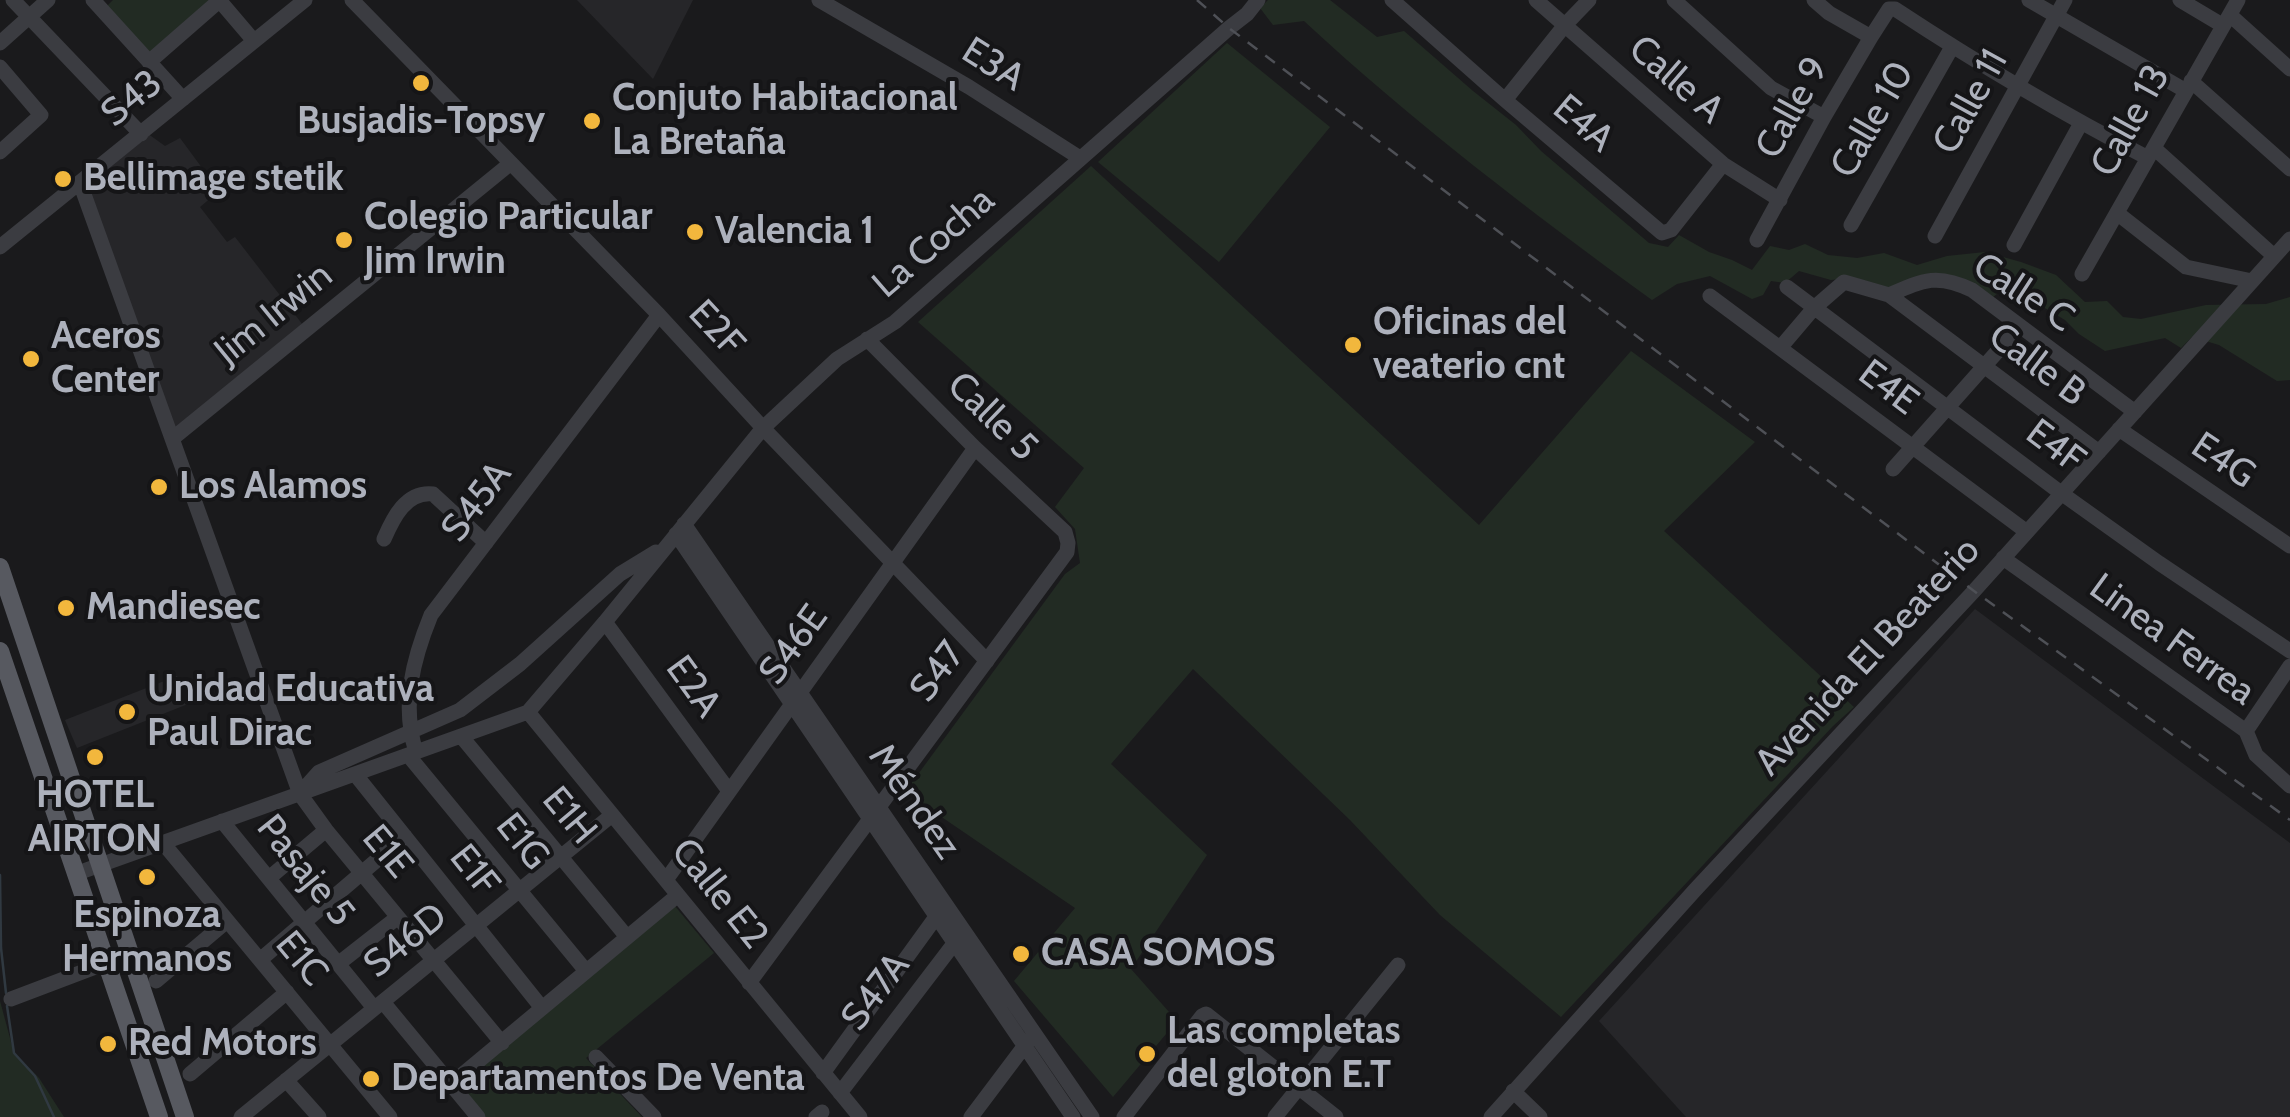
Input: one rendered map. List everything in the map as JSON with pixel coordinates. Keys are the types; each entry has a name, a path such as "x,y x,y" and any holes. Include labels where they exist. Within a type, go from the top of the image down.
{"main road":[{"path":"0,567 185,1117"},
{"path":"0,652 159,1117"}],"street":[{"path":"12,0 140,134"},
{"path":"0,43 48,0"},
{"path":"149,62 220,0 254,41"},
{"name":"S43","path":"0,246 305,0"},
{"name":"E2F","path":"352,0 659,315 987,662"},
{"name":"E3A","path":"819,0 968,86 1080,158"},
{"name":"E4A","path":"1392,0 1662,234 1671,230 1723,164"},
{"name":"Calle A","path":"1536,0 1723,164 1780,200"},
{"path":"1505,100 1588,0"},
{"path":"1674,0 1772,88 1824,117"},
{"path":"1814,0 1829,14 1870,36"},
{"path":"2029,0 2188,86 2290,168"},
{"name":"Calle 11","path":"1935,236 2065,0"},
{"path":"2180,0 2230,13 2290,69"},
{"path":"100,2 183,99"},
{"name":"La Cocha","path":"74,874 528,712 762,428 837,360 895,322 1256,3"},
{"name":"Calle 9","path":"1757,240 1870,36 1884,15 1895,9 2081,123 2151,153 2274,256"},
{"name":"Calle 13","path":"2082,274 2230,13"},
{"name":"Calle 10","path":"1851,225 1952,46"},
{"path":"0,152 41,115 3,78"},
{"path":"2014,245 2081,123"},
{"name":"Jim Irwin","path":"172,439 511,163"},
{"name":"E1E","path":"80,184 300,794 502,1043"},
{"path":"2117,213 2186,267 2252,282"},
{"name":"Avenida El Beaterio","path":"1490,1117 2290,239"},
{"name":"Calle C","path":"1889,295 1923,280 1954,281 1972,290 2135,412"},
{"path":"1780,348 1814,308 1844,282 1889,295"},
{"name":"E4F","path":"1786,288 2061,493 2290,651"},
{"name":"Calle B","path":"1889,295 2099,452"},
{"name":"E4E","path":"1710,296 2027,532"},
{"name":"S45A","path":"412,753 410,684 418,647 432,615 659,315"},
{"path":"1893,469 2020,326"},
{"name":"Calle 5","path":"867,339 1065,532 1068,543"},
{"name":"E4G","path":"2119,429 2288,540"},
{"name":"S46E","path":"666,880 975,448"},
{"path":"384,539 394,516 422,493 433,494 486,543"},
{"name":"La Cocha","path":"300,794 319,772 460,710 520,664 620,574 675,534"},
{"name":"Méndez","path":"675,534 796,699 1029,1039 1092,1117"},
{"name":"S47","path":"749,983 1067,552 1068,543"},
{"name":"Linea Ferrea","path":"2003,558 2246,731 2256,756 2290,786"},
{"name":"E2A","path":"605,622 729,791"},
{"path":"2246,731 2290,666"},
{"name":"Calle E2","path":"528,712 860,1117"},
{"name":"E1H","path":"461,736 627,937"},
{"name":"E1G","path":"412,753 586,971"},
{"name":"E1F","path":"355,774 542,1008"},
{"name":"S46D","path":"241,1117 612,815"},
{"name":"Pasaje 5","path":"222,822 338,964 478,1117"},
{"path":"269,878 326,830"},
{"path":"260,960 405,836"},
{"name":"E1C","path":"162,843 390,1117"},
{"path":"451,1084 678,894"},
{"path":"823,1072 941,910"},
{"path":"338,964 398,916"},
{"path":"156,981 227,921"},
{"name":"S47A","path":"840,1093 959,937"},
{"path":"11,998 106,963"},
{"path":"1275,1117 1398,965"},
{"path":"190,1074 287,992"},
{"path":"1124,1117 1206,1014 1336,1117"},
{"path":"971,1117 1029,1039"},
{"name":"Méndez","path":"1029,1039 1073,1117"},
{"path":"596,1057 654,1117"},
{"path":"286,1080 319,1117"},
{"path":"1512,1091 1540,1117"}],"shaded area":[{"path":"113,0 214,0 146,58 105,8"},
{"path":"577,0 693,0 653,79"},
{"path":"1268,0 1330,0 1377,37 1404,31 1649,243 1668,247 1679,235 1752,270 1770,246 1789,250 1805,244 1828,255 1857,258 1884,253 1917,265 1947,256 1985,252 2056,275 2085,302 2107,301 2123,317 2141,319 2206,305 2266,304 2290,297 2290,380 2277,381 2219,345 2192,337 2181,348 2165,338 2105,351 2065,320 2023,295 2002,290 1993,297 1974,285 1886,290 1849,278 1831,280 1799,271 1785,283 1771,281 1763,295 1752,299 1710,276 1677,284 1652,300 1474,165 1304,21 1273,25 1260,8"},
{"path":"1227,43 1330,127 1219,262 1098,162"},
{"path":"144,131 165,146 180,138 219,191 200,207 227,242 235,237 306,329 172,439 80,183"},
{"path":"1091,166 1479,525 1631,351 1755,442 1664,531 1854,707 1561,1017 1440,915 1350,820 1193,669 1111,764 1207,855 1131,969 1177,1021 1113,1097 1014,981 1075,908 905,792 1065,574 1080,563 1075,529 1055,507 1084,468 918,322"},
{"path":"1975,609 2290,843 2290,1117 1686,1117 1599,1021"},
{"name":"Unidad Educativa Paul Dirac","path":"177,676 188,704 77,748 65,720"},
{"path":"674,905 714,953 586,1058 642,1117 485,1117 458,1085"},
{"path":"0,1001 14,1053 39,1078 64,1117 0,1117"}],"waterway":[{"path":"0,875 6,993"},
{"path":"7,1006 14,1053 35,1076 54,1117"}],"railway":[{"path":"1197,0 1974,591 2290,820"}],"place":[{"name":"Busjadis-Topsy","path":"421,83"},
{"name":"Conjuto Habitacional La Bretaña","path":"592,121"},
{"name":"Bellimage stetik","path":"63,179"},
{"name":"Valencia 1","path":"695,232"},
{"name":"Colegio Particular Jim Irwin","path":"344,240"},
{"name":"Oficinas del veaterio cnt","path":"1353,345"},
{"name":"Aceros Center","path":"31,359"},
{"name":"Los Alamos","path":"159,487"},
{"name":"Mandiesec","path":"66,608"},
{"name":"Unidad Educativa Paul Dirac","path":"127,712"},
{"name":"HOTEL AIRTON","path":"95,757"},
{"name":"Espinoza Hermanos","path":"147,877"},
{"name":"CASA SOMOS","path":"1021,954"},
{"name":"Red Motors","path":"108,1044"},
{"name":"Las completas del gloton E.T","path":"1147,1054"},
{"name":"Departamentos De Venta","path":"371,1079"}]}
